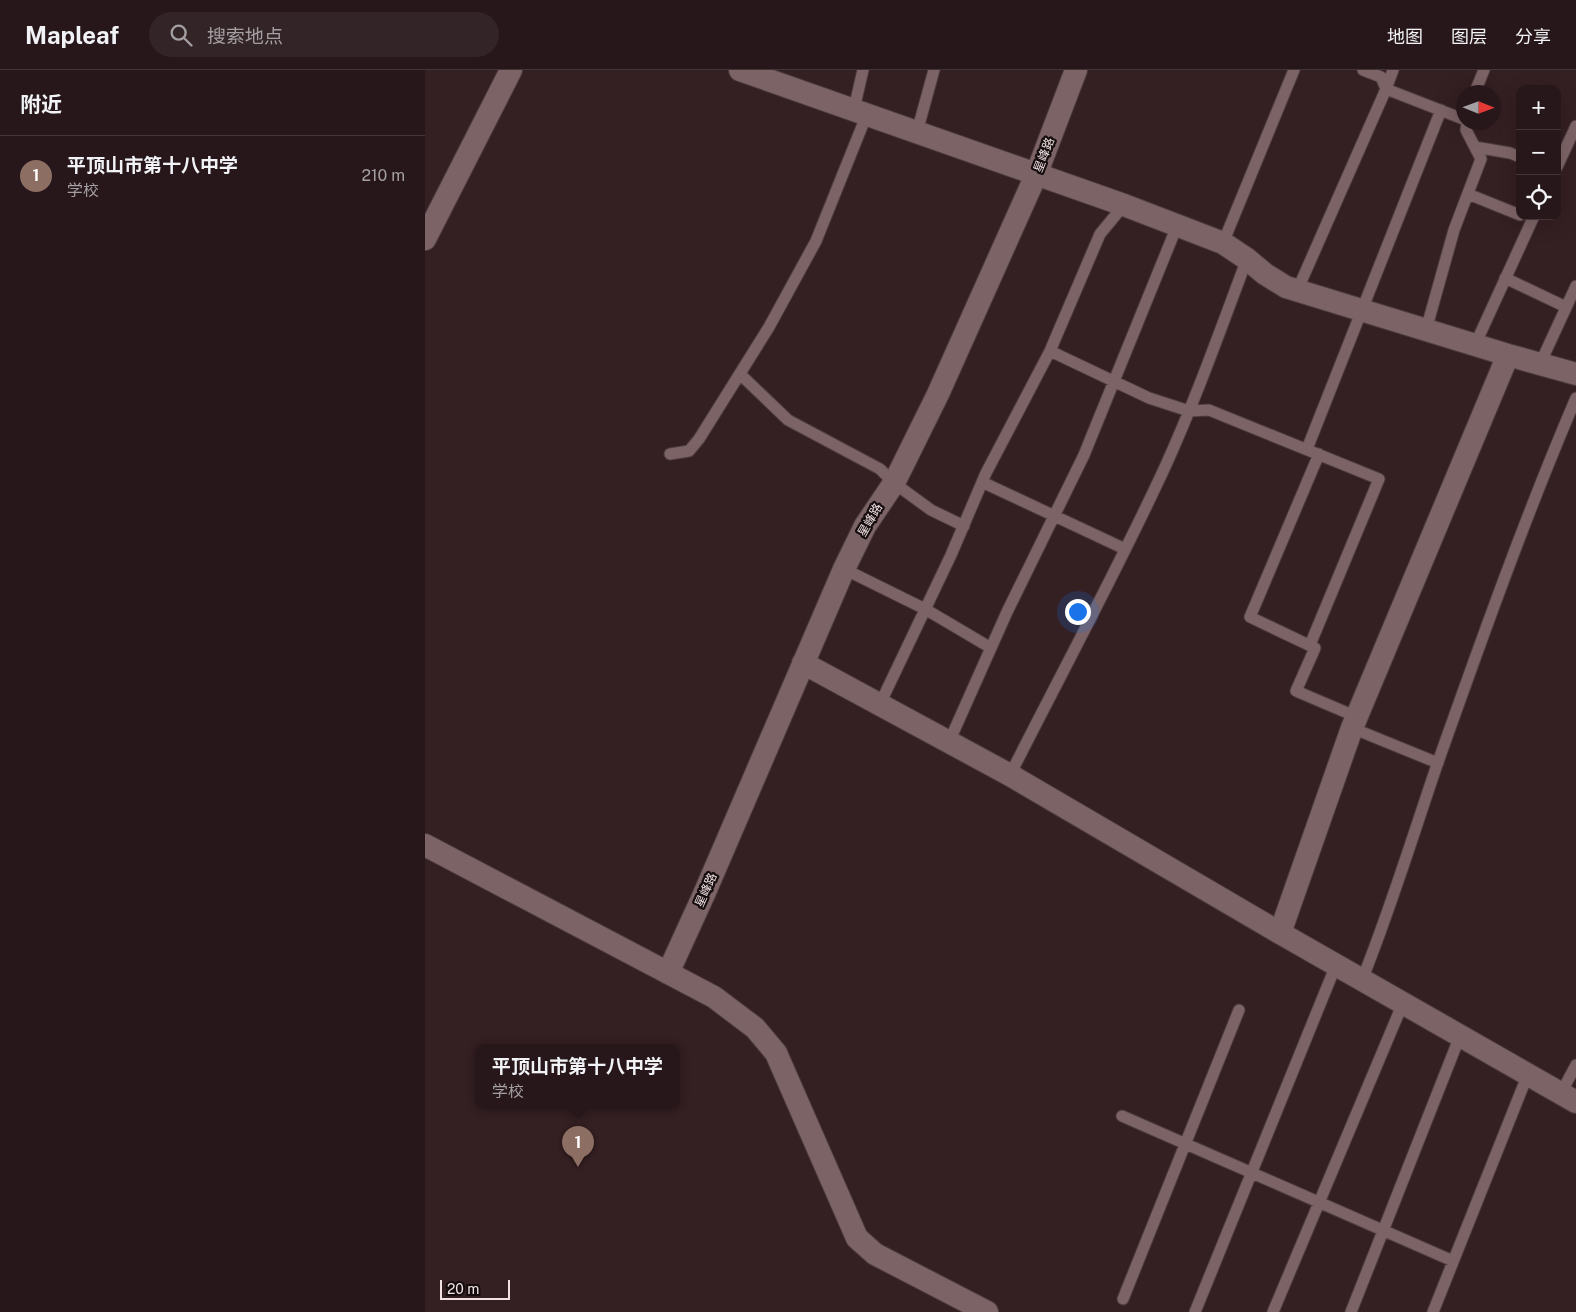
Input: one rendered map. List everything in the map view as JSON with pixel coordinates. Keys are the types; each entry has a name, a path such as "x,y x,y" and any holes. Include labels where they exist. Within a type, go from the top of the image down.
{"street":[{"path":"425,239 511,70"},
{"path":"740,70 777,76 861,112 1124,205 1223,244 1285,287 1576,374"},
{"name":"星峰路","path":"668,973 865,526 894,483 939,394 1036,175 1076,70"},
{"path":"1280,933 1354,722 1508,355"},
{"path":"803,663 1010,775 1280,933 1569,1098"},
{"path":"425,845 714,997 755,1028 776,1053 857,1238 875,1254 975,1309"}],"lane":[{"path":"670,454 689,451 699,439 769,327 816,241 861,112 863,70"},
{"path":"917,132 934,70"},
{"path":"1223,244 1293,70"},
{"path":"1363,70 1381,77 1386,89 1456,116"},
{"path":"1297,291 1393,70"},
{"path":"1478,85 1484,70"},
{"path":"1307,450 1441,110"},
{"path":"1561,161 1573,142 1576,126"},
{"path":"1426,330 1455,230 1481,160 1466,130"},
{"path":"1475,147 1510,152 1516,155"},
{"path":"1468,194 1516,213"},
{"path":"880,704 964,526 982,482 1050,351 1100,234 1124,205"},
{"path":"1475,345 1505,278 1526,220"},
{"path":"949,742 991,648 1084,455 1177,226"},
{"path":"1010,775 1165,467 1189,411 1247,259"},
{"path":"1505,278 1566,307"},
{"path":"1540,364 1576,286"},
{"path":"1050,351 1149,398 1189,411 1209,410 1379,479 1310,645"},
{"path":"740,374 788,420 880,469 894,483 931,510 964,526"},
{"path":"1363,980 1379,939 1438,762 1545,469 1576,398"},
{"path":"1319,454 1250,617 1315,648 1295,691 1354,722 1438,762"},
{"path":"982,482 1125,549"},
{"path":"845,569 925,610 991,648"},
{"path":"1195,1312 1336,965"},
{"path":"1273,1312 1403,1003"},
{"path":"1123,1299 1239,1010"},
{"path":"1351,1312 1460,1036"},
{"path":"1569,1098 1576,1065"},
{"path":"1433,1312 1528,1074"},
{"path":"1123,1116 1453,1261"}],"place":[{"name":"平顶山市第十八中学","path":"578,1167"}]}
